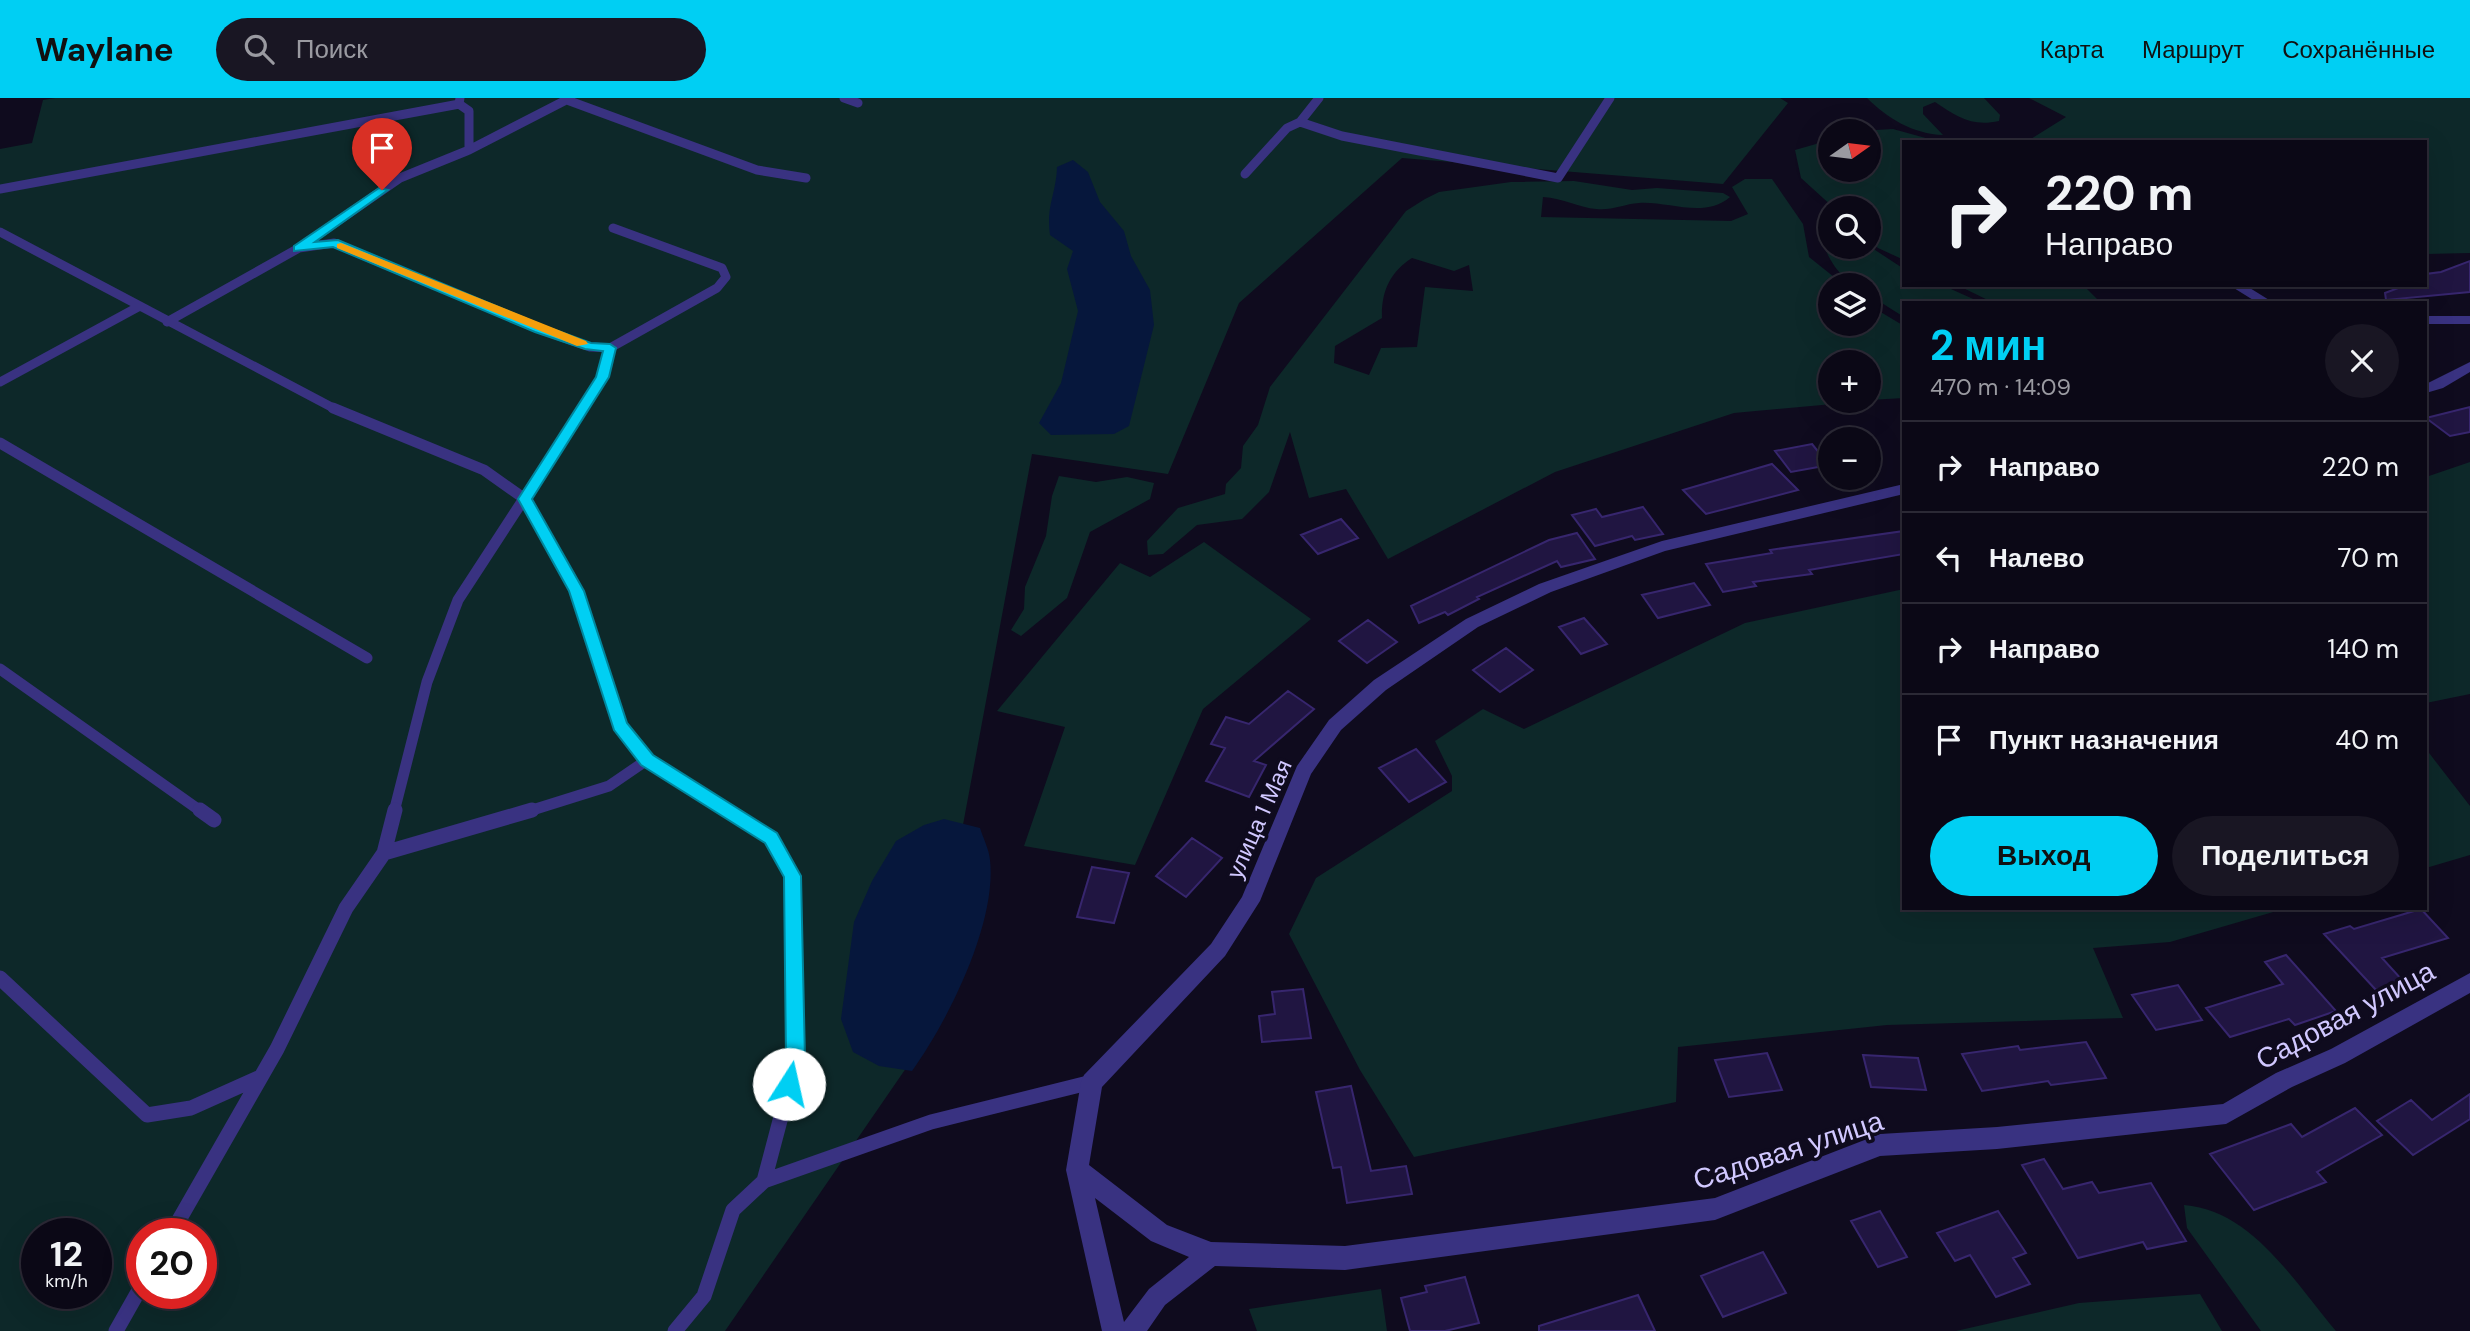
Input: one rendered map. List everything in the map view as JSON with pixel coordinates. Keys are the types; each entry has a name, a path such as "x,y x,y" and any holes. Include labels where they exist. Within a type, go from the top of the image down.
{"street":[{"path":"2239,287 2263,301"},
{"path":"2427,320 2470,320"},
{"path":"2427,389 2438,386 2470,366"},
{"name":"улица 1 Мая","path":"1092,1082 1218,950 1250,901 1303,771 1335,725 1380,685 1472,623 1545,588 1662,547 1902,489"},
{"name":"Садовая улица","path":"1077,1170 1159,1233 1210,1254 1345,1258 1715,1209 1880,1145 1997,1138 2225,1114 2284,1080 2338,1056 2470,982"},
{"path":"1092,1082 1077,1170 1114,1331"},
{"path":"1132,1331 1157,1297 1210,1254"}],"lane":[{"path":"844,98 858,103"},
{"path":"1245,174 1287,128 1300,122 1319,98"},
{"path":"1300,122 1317,131 1415,149 1530,176 1558,178 1610,98"},
{"path":"167,322 299,248 400,178 469,150 568,99 757,170 806,178"},
{"path":"0,189 459,101 469,111 469,150"},
{"path":"299,248 334,243 539,329 590,347 610,348 717,288 726,277 722,268 613,228"},
{"path":"0,232 326,405 484,470 525,499 577,591 620,726 647,760 771,838 792,876 796,1060 764,1181"},
{"path":"0,383 138,307"},
{"path":"180,1218 258,1077 277,1049 346,908 384,853 427,682 458,600 603,377 610,348"},
{"path":"0,443 367,658"},
{"path":"0,669 214,820"},
{"path":"384,853 415,846 609,786 647,760"},
{"path":"0,978 91,1066 147,1115 174,1114 202,1107 258,1077"},
{"path":"675,1331 704,1296 733,1210 764,1181 931,1122 1092,1082"},
{"path":"116,1331 128,1309"}],"green space":[{"path":"55,98 1780,98 1788,103 1723,184 1402,158 1239,303 1168,474 1032,454 922,1045 725,1331 0,1331 0,149 32,143 43,100"},
{"path":"1867,98 1984,98 2000,115 1999,121 1973,122 1935,102 1923,107 1923,114 1943,135 1932,134 1901,124"},
{"path":"2029,98 2470,98 2470,253 2427,254 2427,140 2029,140 2066,117"},
{"path":"1893,129 1933,140 1902,140 1902,259 1881,249 1881,196 1821,196 1801,178 1795,150 1818,143 1818,182 1881,182 1881,130"},
{"path":"1745,179 1772,179 1803,224 1809,257 1829,273 1818,273 1818,336 1881,336 1881,312 1902,325 1902,398 1881,399 1881,350 1818,350 1818,405 1734,413 1555,472 1388,559 1346,489 1309,498 1290,432 1269,492 1242,519 1197,525 1163,554 1148,555 1147,541 1178,508 1225,494 1226,484 1241,468 1243,446 1258,425 1270,387 1406,211 1425,199 1439,192 1511,182 1574,181 1632,190 1657,188 1723,193 1730,197 1709,207 1686,208 1639,203 1602,209 1543,197 1541,217 1731,221 1748,214 1732,187","holes":["1412,258 1454,271 1469,265 1473,291 1425,287 1417,347 1381,348 1369,375 1334,363 1335,346 1382,318 1383,300 1388,284 1398,270"]},
{"path":"1881,254 1902,268 1902,287 1946,287 1978,301 1902,301 1902,316 1881,303 1881,273 1840,273 1830,260 1881,259"},
{"path":"1961,287 2085,287 2099,301 1990,301"},
{"path":"2470,462 2470,694 2427,703 2427,477"},
{"path":"1059,476 1096,482 1127,477 1154,483 1150,499 1090,532 1067,598 1021,636 1011,630 1024,609 1025,587 1046,536 1052,496"},
{"path":"1204,542 1311,619 1203,709 1135,865 1024,846 1065,727 997,711 1120,563 1150,577"},
{"path":"1902,589 1902,910 2280,910 2170,942 2093,948 2123,1018 1887,1025 1678,1047 1676,1102 1414,1157 1360,1070 1289,934 1316,878 1452,791 1452,776 1435,741 1483,709 1524,729 1745,623"},
{"path":"2427,750 2470,806 2470,855 2427,868"},
{"path":"2184,1205 2208,1210 2231,1220 2251,1234 2288,1271 2336,1331 2261,1331 2187,1228"},
{"path":"1381,1289 1387,1331 1257,1331 1249,1309"},
{"path":"2200,1294 2222,1331 1956,1331 2079,1303"}],"water":[{"path":"1073,160 1088,172 1100,202 1124,231 1131,256 1150,290 1154,325 1129,426 1114,434 1051,435 1039,423 1061,383 1078,311 1067,269 1073,251 1050,235 1049,225 1057,167"},
{"path":"944,819 980,828 990,860 986,913 978,941 954,999 912,1071 879,1066 853,1052 841,1019 854,922 872,881 896,841 924,825"}],"building":[{"path":"2470,261 2470,292 2386,300 2385,293 2401,287 2427,287 2427,274 2441,272"},
{"path":"2470,407 2470,432 2450,436 2427,418"},
{"path":"1812,444 1818,451 1818,467 1791,472 1775,451"},
{"path":"1772,464 1798,490 1706,514 1683,490"},
{"path":"1643,507 1663,534 1635,540 1632,536 1595,546 1572,515 1596,509 1602,517"},
{"path":"1341,519 1358,538 1318,554 1301,535"},
{"path":"1902,531 1902,554 1809,570 1812,574 1753,582 1756,586 1723,592 1706,564 1772,553 1770,550"},
{"path":"1577,533 1595,559 1561,567 1557,561 1477,597 1479,599 1448,615 1445,612 1419,623 1411,606 1549,540"},
{"path":"1694,583 1710,605 1658,618 1642,595"},
{"path":"1584,618 1607,644 1581,654 1559,627"},
{"path":"1368,620 1397,642 1367,663 1339,641"},
{"path":"1506,648 1533,670 1500,692 1473,670"},
{"path":"1288,691 1314,709 1254,761 1266,765 1249,797 1206,781 1225,748 1211,744 1226,717 1249,724"},
{"path":"1416,749 1446,782 1409,802 1379,768"},
{"path":"1192,838 1222,858 1186,897 1156,876"},
{"path":"1092,867 1129,873 1114,923 1077,917"},
{"path":"2422,910 2448,938 2382,958 2403,981 2376,990 2324,934 2350,926 2354,929"},
{"path":"2286,955 2336,1011 2295,1025 2289,1019 2230,1037 2206,1008 2283,984 2265,962"},
{"path":"2178,985 2202,1020 2156,1030 2132,995"},
{"path":"1303,989 1311,1038 1262,1042 1259,1016 1275,1014 1272,992"},
{"path":"2086,1042 2106,1078 2051,1085 2048,1081 1982,1091 1962,1054 2018,1046 2020,1050"},
{"path":"1767,1053 1782,1090 1729,1097 1715,1060"},
{"path":"1863,1055 1918,1058 1926,1090 1871,1087"},
{"path":"1351,1086 1371,1171 1406,1166 1412,1194 1347,1203 1341,1167 1333,1168 1316,1092"},
{"path":"2470,1094 2470,1119 2413,1155 2377,1121 2411,1100 2432,1120"},
{"path":"2355,1108 2382,1135 2317,1172 2326,1182 2254,1210 2210,1154 2291,1124 2302,1137"},
{"path":"2044,1159 2063,1189 2092,1182 2099,1193 2151,1183 2186,1241 2147,1249 2143,1242 2078,1258 2022,1165"},
{"path":"1880,1211 1907,1257 1878,1267 1851,1221"},
{"path":"1998,1211 2026,1253 2013,1258 2030,1284 1996,1297 1970,1255 1955,1261 1937,1233"},
{"path":"1763,1252 1786,1293 1723,1317 1701,1276"},
{"path":"1465,1277 1479,1323 1445,1331 1410,1331 1401,1298 1427,1292 1425,1286"},
{"path":"1638,1295 1655,1331 1539,1331 1539,1326"}],"slow traffic":[{"path":"341,246 539,329 582,344"}],"route":[{"path":"382,190 299,248 334,243 539,329 590,347 610,348 603,377 525,499 577,591 620,726 647,760 771,838 792,876 796,1060 789,1084"}]}
